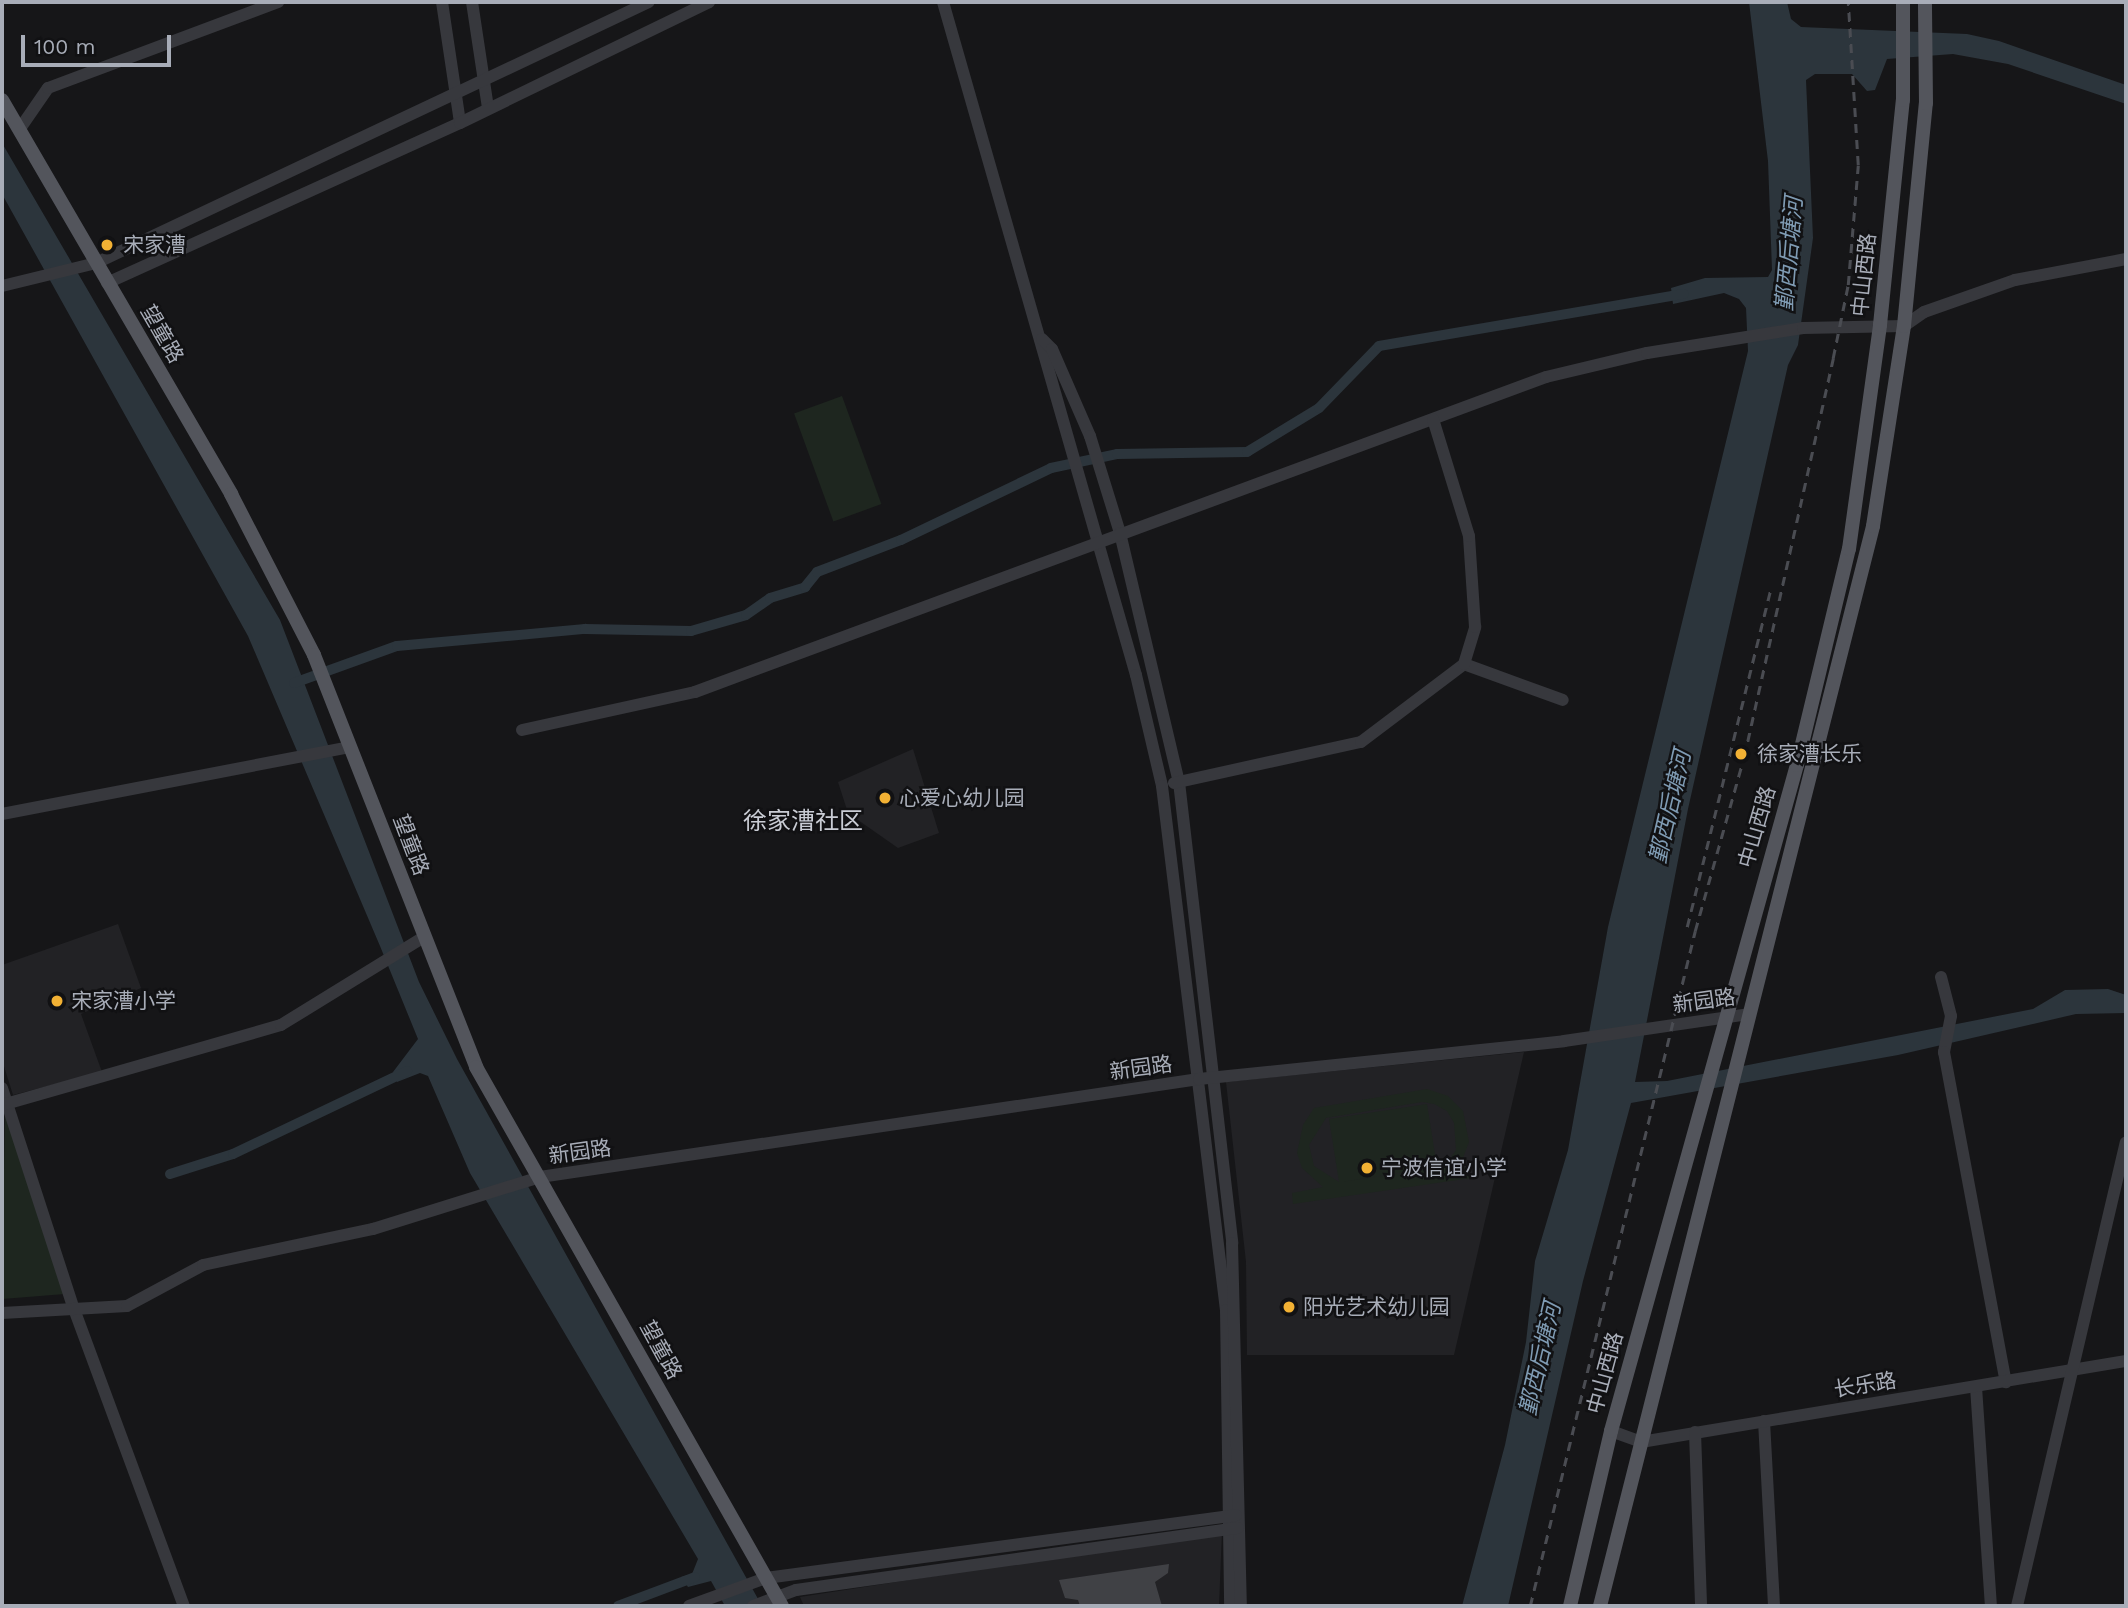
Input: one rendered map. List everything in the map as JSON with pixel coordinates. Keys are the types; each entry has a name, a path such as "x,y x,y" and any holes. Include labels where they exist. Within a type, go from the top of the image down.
{"main road":[{"name":"中山西路","path":"1570,1606 1611,1432 1699,1104 1797,765 1849,549 1880,325 1903,100 1903,2"},
{"name":"中山西路","path":"1600,1606 1874,526 1904,326 1926,103 1925,2"},
{"name":"望童路","path":"2,100 231,494 314,655 477,1067 534,1179 779,1602"}],"street":[{"path":"19,130 48,88 278,2"},
{"path":"442,2 460,122"},
{"path":"472,2 488,108"},
{"path":"2,286 96,263 455,96 649,2"},
{"path":"107,283 460,122 709,2"},
{"path":"943,2 1042,339 1162,786 1226,1310 1241,1606"},
{"path":"522,730 695,692 1098,540 1546,377 1739,337 1802,328 1904,326 1924,312 2015,280 2126,259"},
{"path":"1042,339 1052,349 1090,436 1120,533 1179,782 1216,1078 1237,1308 1235,1521 1230,1606"},
{"path":"1162,786 1361,742 1464,664 1475,627 1469,536 1433,419"},
{"path":"1464,664 1563,700"},
{"path":"2,814 351,747"},
{"path":"4,1104 281,1026 424,937"},
{"path":"1941,977 1951,1016 1944,1052 2006,1382"},
{"name":"新园路","path":"2,1312 127,1306 203,1265 373,1228 489,1196 534,1179 1199,1079 1564,1041 1750,1014"},
{"path":"2,1088 4,1104 74,1309 184,1606"},
{"path":"2017,1606 2075,1369 2126,1143"},
{"name":"长乐路","path":"1611,1432 1641,1442 2126,1361"},
{"path":"1976,1387 1992,1606"},
{"path":"1764,1421 1774,1606"},
{"path":"1695,1432 1701,1606"},
{"path":"689,1606 766,1578 1235,1521"},
{"path":"757,1605 1012,1557 1235,1521"}],"shaded area":[{"path":"842,396 881,504 833,522 794,413"},
{"name":"心爱心幼儿园","path":"913,749 939,833 898,848 848,813 838,782"},
{"name":"宋家漕小学","path":"118,924 141,988 81,1014 102,1072 13,1095 2,1060 2,965"},
{"name":"宁波信谊小学","path":"1524,1052 1454,1355 1247,1355 1246,1262 1226,1082"},
{"path":"1427,1089 1448,1096 1463,1111 1469,1142 1459,1168 1469,1167 1471,1178 1293,1204 1292,1193 1323,1187 1302,1168 1297,1153 1303,1125 1314,1108","holes":["1422,1102 1434,1104 1447,1111 1454,1123 1456,1150 1444,1167 1341,1182 1437,1167 1427,1104 1329,1119 1339,1182 1314,1166 1309,1145 1326,1118"]},
{"path":"5,1106 65,1294 2,1299"},
{"path":"1222,1531 1219,1606 804,1606 800,1597"}],"water":[{"name":"鄞西后塘河","path":"1749,2 1787,2 1791,19 1801,27 1967,34 1999,41 2126,85 2126,104 2008,64 1953,54 1887,59 1875,90 1867,91 1852,74 1815,74 1806,80 1813,238 1798,345 1788,365 1688,809 1635,1082 1667,1081 2033,1009 2065,990 2108,989 2126,995 2126,1013 2076,1014 1898,1055 1631,1103 1583,1281 1508,1606 1462,1606 1505,1445 1526,1342 1535,1261 1568,1150 1608,927 1748,351 1746,308 1739,299 1724,293 1673,304 1671,288 1705,278 1768,277 1772,270 1768,161"},
{"path":"2,143 280,620 419,982 457,1059 762,1606 725,1606 711,1581 688,1587 681,1577 692,1574 698,1559 470,1173 428,1076 420,1073 397,1082 393,1072 418,1039 380,946 248,636 2,194"}],"building":[{"path":"1169,1564 1168,1573 1155,1582 1162,1606 1080,1606 1078,1600 1065,1598 1059,1580"}],"waterway":[{"path":"294,683 397,646 585,629 691,631 746,615 770,598 805,587 817,572 901,540 1051,468 1117,454 1247,452 1319,408 1379,346 1684,294"},
{"path":"170,1174 233,1154 407,1071"},
{"path":"618,1606 695,1577"}],"railway":[{"path":"1530,1606 1695,931 1744,757 1848,285 1858,165 1848,2"},
{"path":"1687,927 1770,591"}],"place":[{"name":"宋家漕","path":"107,245"},
{"name":"徐家漕长乐","path":"1741,754"},
{"name":"心爱心幼儿园","path":"885,798"},
{"name":"宋家漕小学","path":"57,1001"},
{"name":"宁波信谊小学","path":"1367,1168"},
{"name":"阳光艺术幼儿园","path":"1289,1307"}],"district":[{"name":"徐家漕社区","path":"803,822"}]}
